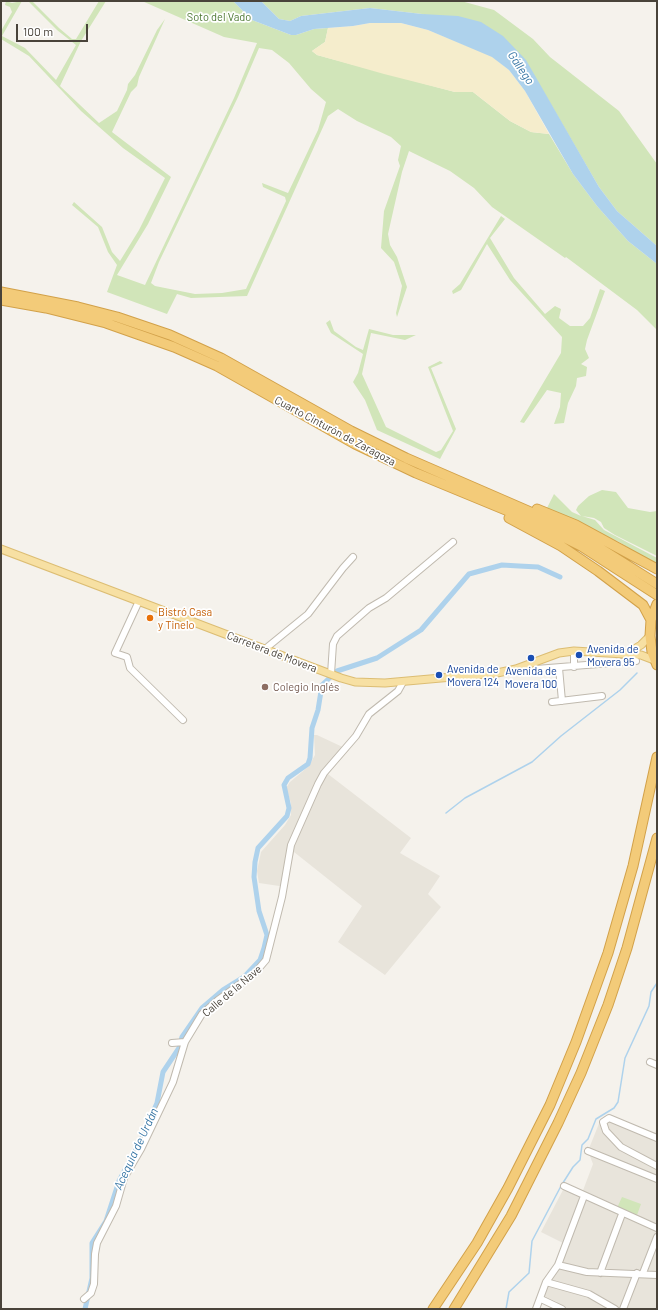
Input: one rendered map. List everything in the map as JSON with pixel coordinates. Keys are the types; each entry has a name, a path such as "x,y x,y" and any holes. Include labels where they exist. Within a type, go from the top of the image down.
{"highway":[{"path":"1,292 78,307 117,317 170,335 221,358 351,431 406,458 479,488 587,540 657,584"},
{"name":"Cuarto Cinturón de Zaragoza","path":"1,300 46,308 86,318 143,335 174,347 216,366 355,444 450,487 525,518 581,546 657,595"},
{"path":"450,487 455,494 521,524 577,557 641,603 651,620"},
{"path":"479,488 576,525 657,569"},
{"path":"656,605 651,620 650,636 656,662"},
{"path":"434,1309 477,1243 508,1188 550,1105 576,1042 608,953 634,866 657,757"},
{"path":"454,1309 511,1216 558,1123 608,1005 629,940 657,838"}],"main road":[{"name":"Carretera de Movera","path":"1,549 265,649 331,673 366,683 403,682 507,672 547,656 574,651 641,655 656,662"},
{"path":"625,654 641,645 650,636"}],"street":[{"path":"331,673 334,644 337,636 368,608 386,598 453,542"},
{"path":"265,649 308,614 353,557"},
{"path":"139,601 115,653 127,657 130,668 183,720"},
{"path":"574,651 574,667"},
{"path":"536,669 636,661"},
{"path":"559,668 562,701"},
{"name":"Calle de la Nave","path":"84,1299 91,1293 94,1284 97,1242 116,1206 124,1178 141,1149 172,1082 179,1042 202,1014 218,1000 254,974 266,960 282,897 291,845 318,784 324,773 356,736 369,714 398,690 403,682"},
{"path":"552,702 602,696"},
{"path":"650,1062 657,1065"},
{"path":"622,1124 625,1117"},
{"path":"657,1136 609,1118 603,1122 606,1131 621,1147 657,1166"},
{"path":"588,1151 657,1179"},
{"path":"564,1186 622,1214 657,1228"},
{"path":"536,1309 541,1300 546,1282 558,1264 584,1196"},
{"path":"600,1273 622,1214"},
{"path":"623,1309 657,1237"},
{"path":"558,1264 587,1272 640,1273 657,1275"},
{"path":"546,1282 589,1294 615,1309"},
{"path":"541,1300 562,1309"}],"shaded area":[{"path":"314,735 349,750 328,774 411,838 400,853 440,876 428,894 441,907 385,975 338,942 362,906 294,852 286,887 259,883 257,871 261,852 285,825 291,815 291,803 286,788 290,782 309,766 315,755"},
{"path":"605,1116 655,1133 657,1127 657,1309 554,1309 557,1302 544,1296 563,1243 541,1232 563,1190 582,1193 593,1164 588,1151 600,1121"}],"green space":[{"name":"Soto del Vado","path":"6,1 12,3 22,1 2,36 25,48 56,80 76,45 57,30 28,1 32,1 72,39 76,39 99,1 106,1 81,41 60,86 99,123 117,111 127,90 128,84 135,75 157,30 165,19 139,77 137,86 131,92 112,132 171,177 148,224 117,275 145,285 234,98 257,43 224,37 142,1 233,1 252,20 291,35 296,35 314,29 328,28 325,42 312,51 317,55 455,92 473,92 510,121 531,132 549,134 573,174 597,206 628,241 657,264 657,330 637,310 566,257 565,258 492,207 474,188 450,171 409,151 402,172 388,234 390,245 397,257 407,287 397,317 396,313 402,286 394,262 381,248 384,211 400,166 398,160 401,146 391,137 357,121 338,109 328,116 247,296 191,298 177,294 167,314 107,292 117,265 108,252 98,227 72,205 74,202 102,227 112,252 120,261 139,230 165,178 123,148 81,111 29,56 1,39 1,31 12,12 10,7 5,5","holes":["259,48 272,50 289,63 311,89 326,102 318,130 288,193 262,183 263,187 285,197 286,201 246,289 222,293 195,294 155,286 151,283 159,262 238,97"]},
{"path":"261,1 461,1 494,10 533,39 550,57 619,111 657,164 657,246 617,211 599,187 525,60 422,14 370,8 301,16 290,21 279,19"},
{"path":"501,216 505,219 490,238 514,278 545,314 555,306 561,309 559,318 570,326 583,326 590,318 600,289 605,291 587,340 585,349 589,358 581,364 587,367 586,376 577,378 576,386 568,403 564,423 554,424 560,407 561,393 547,390 524,423 520,422 561,353 562,337 510,280 487,244 461,290 453,294 452,291 460,284"},
{"path":"330,320 334,331 356,347 363,350 369,329 393,335 416,335 405,340 371,333 362,374 386,427 436,452 441,450 453,431 428,367 440,361 443,363 431,368 456,429 440,459 377,430 365,400 353,382 358,373 363,354 331,333 326,323"},
{"path":"602,490 616,492 628,508 650,512 657,511 657,556 615,535 604,528 601,522 594,518 582,516 595,520 604,530 657,558 657,565 619,542 547,508 554,494 572,512 581,516 576,510 578,506 589,496"},
{"path":"622,1197 641,1204 637,1215 617,1208"}],"sand":[{"path":"370,23 401,23 428,30 492,56 509,70 525,91 549,134 531,132 510,121 473,92 455,92 384,74 317,55 312,51 325,42 328,28"}],"water":[{"name":"Gállego","path":"233,1 261,1 279,19 290,21 301,16 370,8 422,14 458,16 481,22 503,36 526,60 599,187 617,211 657,246 657,264 628,241 597,206 573,174 525,91 509,70 492,57 428,30 401,23 370,23 314,29 296,35 291,35 252,20"}],"waterway":[{"name":"Acequia de Urdán","path":"85,1309 92,1278 92,1243 106,1221 119,1181 140,1142 157,1103 163,1072 179,1048 182,1037 202,1008 223,990 244,977 260,960 267,935 259,911 254,877 258,848 287,816 289,808 284,785 288,778 308,764 310,758 312,728 318,710 322,685 337,671 377,658 421,630 469,574 502,565 538,567 560,577"},
{"path":"446,813 465,798 532,762 561,736 620,690 637,673"},
{"path":"506,1309 509,1292 529,1273 532,1241 561,1186 573,1167 580,1160 582,1145 588,1139 596,1119 614,1108 618,1102 625,1058 649,1006 651,992 657,983"}],"place":[{"name":"Bistró Casa y Tinelo","path":"150,618"},
{"name":"Avenida de Movera 95","path":"579,655"},
{"name":"Avenida de Movera 100","path":"531,658"},
{"name":"Avenida de Movera 124","path":"439,675"},
{"name":"Colegio Inglés","path":"265,687"}]}
